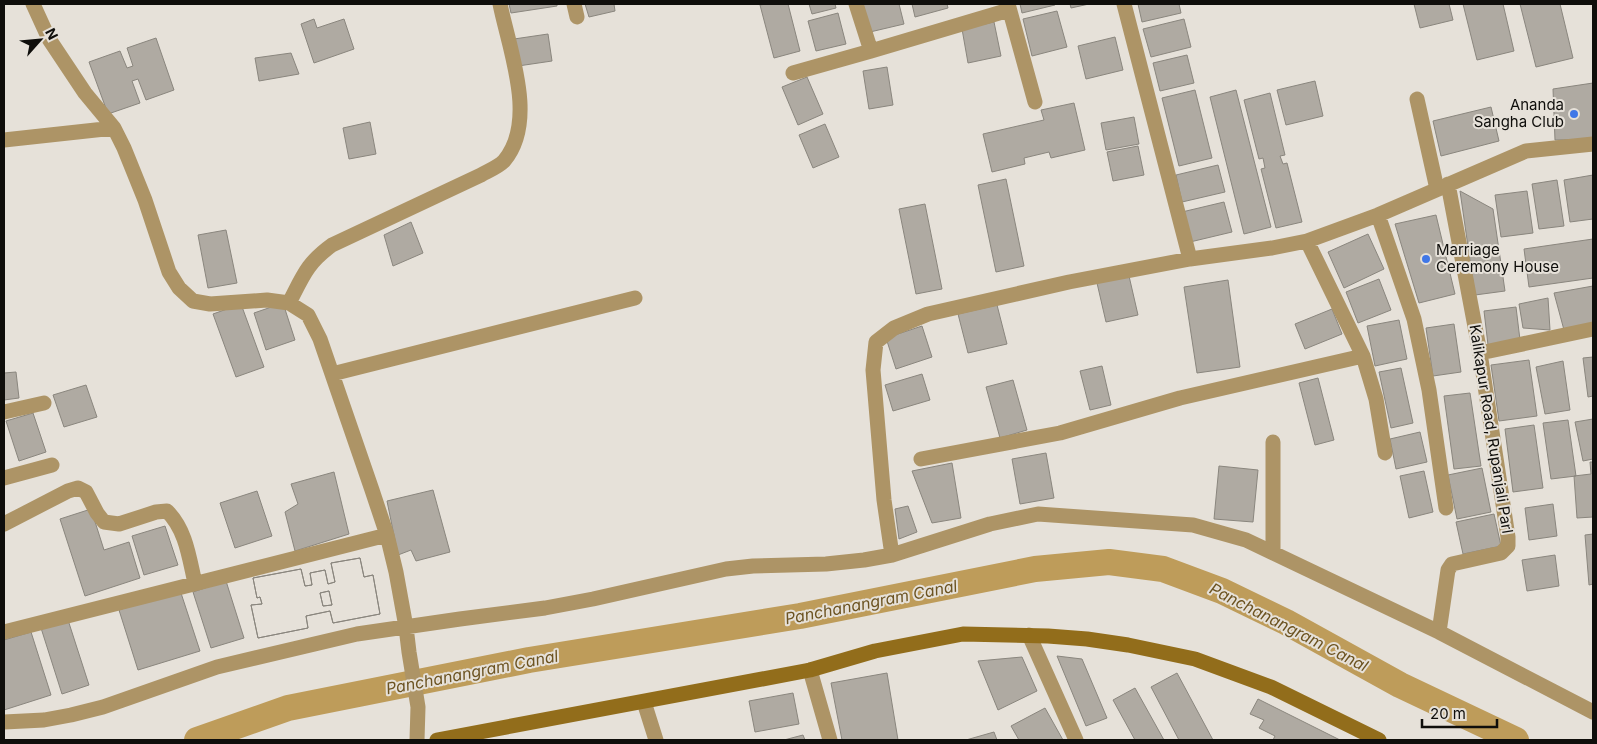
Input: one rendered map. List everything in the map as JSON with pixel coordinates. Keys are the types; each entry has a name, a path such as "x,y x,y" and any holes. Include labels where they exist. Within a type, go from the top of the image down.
{"street":[{"path":"33,4 39,20 53,45 84,93 114,128 134,172 169,272 179,288 193,300 210,304 267,300 290,303 308,315 320,339 387,535 406,627 418,707 417,740"},
{"path":"290,303 304,272 316,257 332,245 481,176 502,163 512,150 519,124 520,91 500,4"},
{"path":"856,4 871,51"},
{"path":"1124,4 1190,260"},
{"path":"793,73 871,51 1009,7 1035,102"},
{"name":"Kalikapur Road, Rupanjali Parl","path":"1417,99 1442,187 1480,353 1508,537 1508,546 1500,553 1452,564 1448,570 1438,632"},
{"path":"4,140 114,128"},
{"path":"892,555 884,500 873,370 876,342 894,328 928,314 1069,282 1307,241 1378,215 1526,151 1593,144"},
{"path":"1378,215 1414,318 1429,390 1446,508"},
{"path":"1307,241 1363,356 1376,399 1385,453"},
{"path":"332,374 635,298"},
{"path":"1480,353 1593,329"},
{"path":"921,459 1060,433 1180,398 1363,356"},
{"path":"4,412 44,402"},
{"path":"1273,442 1274,552"},
{"path":"4,478 52,464"},
{"path":"4,524 68,491 78,488 86,492 104,522 118,524 167,510 175,518 183,532 195,583"},
{"path":"4,722 44,720 71,716 103,707 217,667 357,634 546,608 726,569 753,566 826,564 864,560 892,555 990,524 1038,514 1193,525 1246,540 1438,632 1593,712"},
{"path":"4,632 387,535"},
{"path":"437,740 810,670 875,651 963,634 1087,639 1128,645 1195,659 1271,687 1379,740"},
{"path":"1030,636 1076,740"},
{"path":"810,670 830,740"},
{"path":"644,702 656,740"}],"building":[{"path":"509,4 557,4 557,6 511,13"},
{"path":"585,4 614,4 615,11 589,17"},
{"path":"788,4 800,51 774,58 760,5"},
{"path":"809,4 835,4 836,8 812,14"},
{"path":"863,4 899,4 904,24 870,32"},
{"path":"912,4 947,4 948,8 915,17"},
{"path":"1020,4 1055,4 1055,5 1022,13"},
{"path":"1070,4 1089,4 1071,8"},
{"path":"1138,4 1179,4 1181,13 1142,22"},
{"path":"1414,4 1449,4 1453,20 1420,28"},
{"path":"1463,4 1503,4 1514,51 1477,60"},
{"path":"1520,4 1560,4 1573,58 1536,67"},
{"path":"1057,11 1067,47 1032,56 1023,19"},
{"path":"838,13 846,44 816,51 808,21"},
{"path":"314,19 317,28 344,19 354,49 314,63 301,24"},
{"path":"1184,19 1191,47 1151,57 1143,29"},
{"path":"994,22 1001,56 968,63 962,29"},
{"path":"548,34 552,61 518,66 514,39"},
{"path":"1115,37 1123,70 1086,79 1078,46"},
{"path":"156,38 174,90 146,100 138,79 132,81 140,103 108,114 89,62 120,51 127,68 133,66 127,48"},
{"path":"291,53 299,74 259,81 255,58"},
{"path":"1187,55 1194,83 1160,91 1153,63"},
{"path":"887,67 893,105 869,109 863,71"},
{"path":"807,77 823,114 798,125 782,87"},
{"path":"1315,81 1323,116 1286,125 1277,90"},
{"name":"Ananda Sangha Club","path":"1593,83 1593,139 1555,140 1553,89"},
{"path":"1195,90 1212,158 1179,166 1162,98"},
{"path":"1236,90 1271,227 1244,234 1210,97"},
{"path":"1270,93 1285,155 1280,156 1283,164 1287,163 1302,222 1276,228 1261,169 1265,168 1263,158 1259,159 1244,100"},
{"path":"1074,103 1085,150 1051,158 1049,152 1024,158 1025,164 992,172 983,134 1044,120 1041,110"},
{"path":"1491,107 1499,141 1441,156 1433,121"},
{"path":"1134,117 1139,144 1106,150 1101,123"},
{"path":"370,122 376,154 349,159 343,128"},
{"path":"825,124 839,157 813,168 799,135"},
{"path":"1138,146 1144,175 1113,181 1107,152"},
{"path":"1218,165 1225,192 1182,202 1176,175"},
{"path":"1593,175 1593,219 1570,222 1564,180"},
{"path":"1006,179 1024,266 996,272 978,185"},
{"path":"1557,180 1564,226 1539,229 1532,184"},
{"path":"1460,191 1493,209 1505,291 1475,295"},
{"path":"1527,191 1533,233 1501,237 1495,195"},
{"path":"1224,202 1232,232 1190,242 1182,212"},
{"path":"925,204 942,289 916,294 899,209"},
{"name":"Marriage Ceremony House","path":"1436,215 1455,294 1419,303 1395,224"},
{"path":"411,222 423,253 393,266 384,235"},
{"path":"226,230 237,283 208,288 198,235"},
{"path":"1368,234 1384,269 1344,288 1328,252"},
{"path":"1593,239 1593,278 1529,287 1524,249"},
{"path":"1129,276 1138,315 1106,322 1097,283"},
{"path":"1379,279 1391,310 1358,323 1346,292"},
{"path":"1228,280 1240,367 1197,373 1184,287"},
{"path":"1593,286 1593,323 1564,330 1554,293"},
{"path":"1548,298 1550,330 1523,328 1519,304"},
{"path":"283,303 295,340 266,350 254,313"},
{"path":"241,304 264,367 236,377 213,314"},
{"path":"997,305 1007,344 968,353 958,314"},
{"path":"1516,307 1520,340 1488,345 1484,311"},
{"path":"1332,309 1342,334 1305,349 1295,324"},
{"path":"1399,320 1407,359 1375,366 1367,326"},
{"path":"1454,324 1461,372 1433,376 1426,328"},
{"path":"922,326 932,357 896,369 886,338"},
{"path":"1593,357 1593,396 1588,397 1583,358"},
{"path":"1529,360 1537,416 1499,421 1491,365"},
{"path":"1563,361 1570,410 1545,414 1536,367"},
{"path":"1102,366 1111,405 1090,410 1080,371"},
{"path":"1401,368 1413,423 1391,428 1379,372"},
{"path":"16,372 19,398 4,400 4,373"},
{"path":"922,374 930,400 893,411 885,385"},
{"path":"1318,378 1334,440 1315,445 1299,383"},
{"path":"1013,380 1027,430 1000,438 986,387"},
{"path":"86,385 97,417 64,427 53,395"},
{"path":"1470,393 1481,466 1454,469 1444,396"},
{"path":"33,413 46,452 19,461 6,421"},
{"path":"1593,419 1593,459 1583,461 1575,422"},
{"path":"1568,420 1576,476 1551,479 1543,423"},
{"path":"1534,425 1543,488 1513,492 1505,429"},
{"path":"1420,432 1427,462 1396,469 1390,439"},
{"path":"1046,453 1054,498 1020,504 1012,459"},
{"path":"1590,462 1593,462 1593,517 1577,518 1574,476 1591,474"},
{"path":"952,463 961,518 932,523 912,471"},
{"path":"1219,466 1258,470 1253,522 1214,519"},
{"path":"1482,468 1491,512 1457,519 1448,475"},
{"path":"1424,471 1433,512 1409,518 1400,476"},
{"path":"334,472 349,534 295,551 285,512 298,504 291,484"},
{"path":"433,490 450,552 416,561 411,550 398,555 387,501"},
{"path":"257,491 272,536 235,548 220,503"},
{"path":"1553,504 1557,536 1529,540 1525,508"},
{"path":"908,506 917,532 899,539 895,509"},
{"path":"91,509 104,550 129,542 140,578 85,596 60,519"},
{"path":"1494,514 1501,546 1463,554 1456,522"},
{"path":"165,526 178,565 144,575 132,536"},
{"path":"1593,534 1593,584 1589,585 1585,535"},
{"path":"1555,555 1559,586 1527,591 1522,560"},
{"path":"360,558 364,577 373,575 380,614 333,623 330,611 306,616 308,628 258,638 251,605 262,604 260,597 257,598 253,578 301,569 305,586 312,585 310,573 325,570 328,584 335,582 331,563","holes":["329,591 332,605 323,606 320,593"]},
{"path":"360,558 364,577 373,575 380,614 333,623 330,611 306,616 308,628 258,638 251,605 262,604 260,597 257,598 253,578 301,569 305,586 312,585 310,573 325,570 328,584 335,582 331,563"},
{"path":"226,581 244,638 211,648 193,592"},
{"path":"180,590 200,651 138,670 119,610"},
{"path":"329,591 332,605 323,606 320,593"},
{"path":"68,620 89,685 62,694 41,628"},
{"path":"31,632 51,695 4,710 4,640"},
{"path":"1057,656 1082,659 1107,718 1086,726"},
{"path":"1022,657 1037,691 998,710 978,661"},
{"path":"887,673 898,740 842,740 831,683"},
{"path":"1177,673 1213,740 1179,740 1151,687"},
{"path":"1135,688 1164,740 1135,740 1113,700"},
{"path":"793,693 799,724 755,732 749,701"},
{"path":"1258,699 1340,740 1273,740 1275,736 1259,728 1264,720 1250,714"},
{"path":"1045,708 1063,740 1019,740 1011,726"},
{"path":"994,732 997,740 966,740"},
{"path":"803,735 805,740 784,740"}],"waterway":[{"name":"Panchanangram Canal","path":"197,740 288,708 529,660 800,616 1035,569 1109,562 1163,569 1222,591 1286,622 1400,685 1516,740"}],"place":[{"name":"Ananda Sangha Club","path":"1574,114"},
{"name":"Marriage Ceremony House","path":"1426,259"}]}
